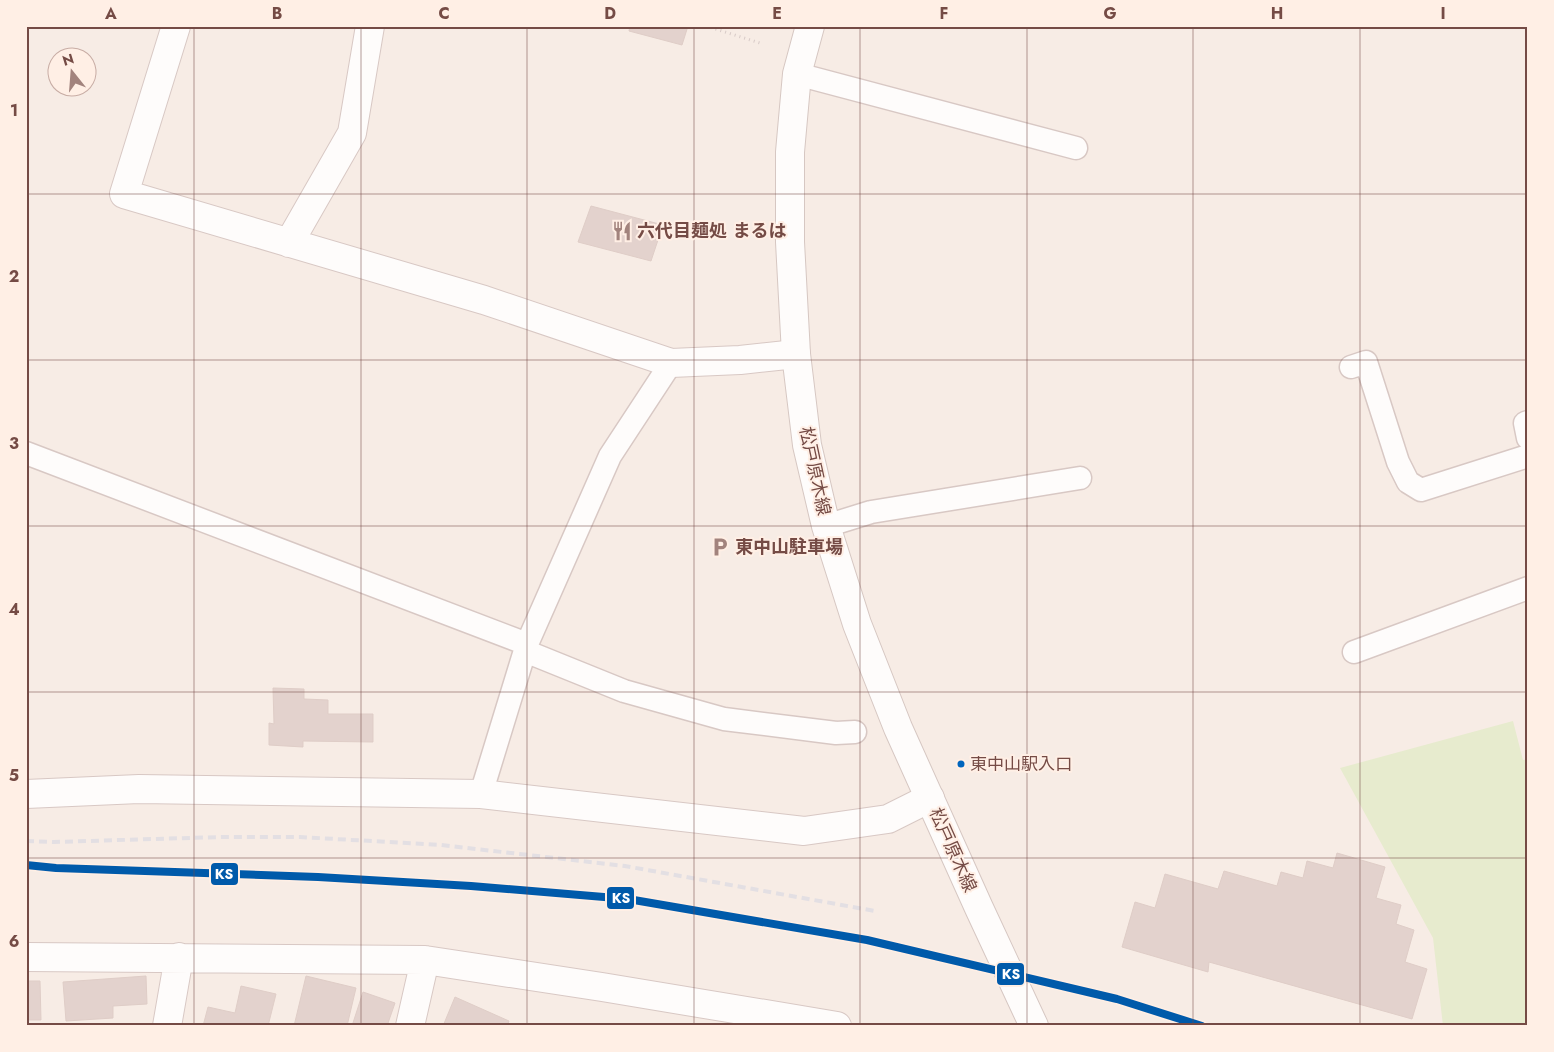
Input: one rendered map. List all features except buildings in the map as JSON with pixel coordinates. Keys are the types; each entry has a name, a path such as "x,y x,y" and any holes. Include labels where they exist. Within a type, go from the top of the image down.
{"street":[{"path":"176,26 124,194 484,300 672,363 740,360 796,354"},
{"path":"289,243 352,133 370,26"},
{"name":"松戸原木線","path":"810,26 797,74 790,152 790,224 796,354 807,444 826,526 857,624 898,728 1034,1026"},
{"path":"26,794 139,790 482,794 804,831 888,818 930,798"},
{"path":"26,957 425,960 837,1026"},
{"path":"167,1026 179,957"},
{"path":"410,1026 425,960"}],"lane":[{"path":"797,74 1076,148"},
{"path":"1351,366 1366,362 1398,462 1408,482 1421,490 1528,456"},
{"path":"482,794 526,647 610,456 672,363"},
{"path":"1528,422 1525,423 1528,438"},
{"path":"26,453 526,647 624,690 724,719 836,733 855,732"},
{"path":"826,526 871,512 1080,478"},
{"path":"1354,652 1528,588"}],"path":[{"path":"706,26 760,43"}],"green space":[{"path":"1513,721 1523,760 1528,759 1528,1026 1443,1026 1433,938 1340,768"}],"railway":[{"path":"26,841 300,837 441,845 625,866 875,911"}],"transit line":[{"name":"KS","path":"26,865 56,868 318,877 471,886 628,899 867,940 1117,999 1202,1026"}],"place":[{"name":"六代目麺処 まるは","path":"622,231"},
{"name":"東中山駐車場","path":"720,547"},
{"name":"東中山駅入口","path":"961,764"}]}
